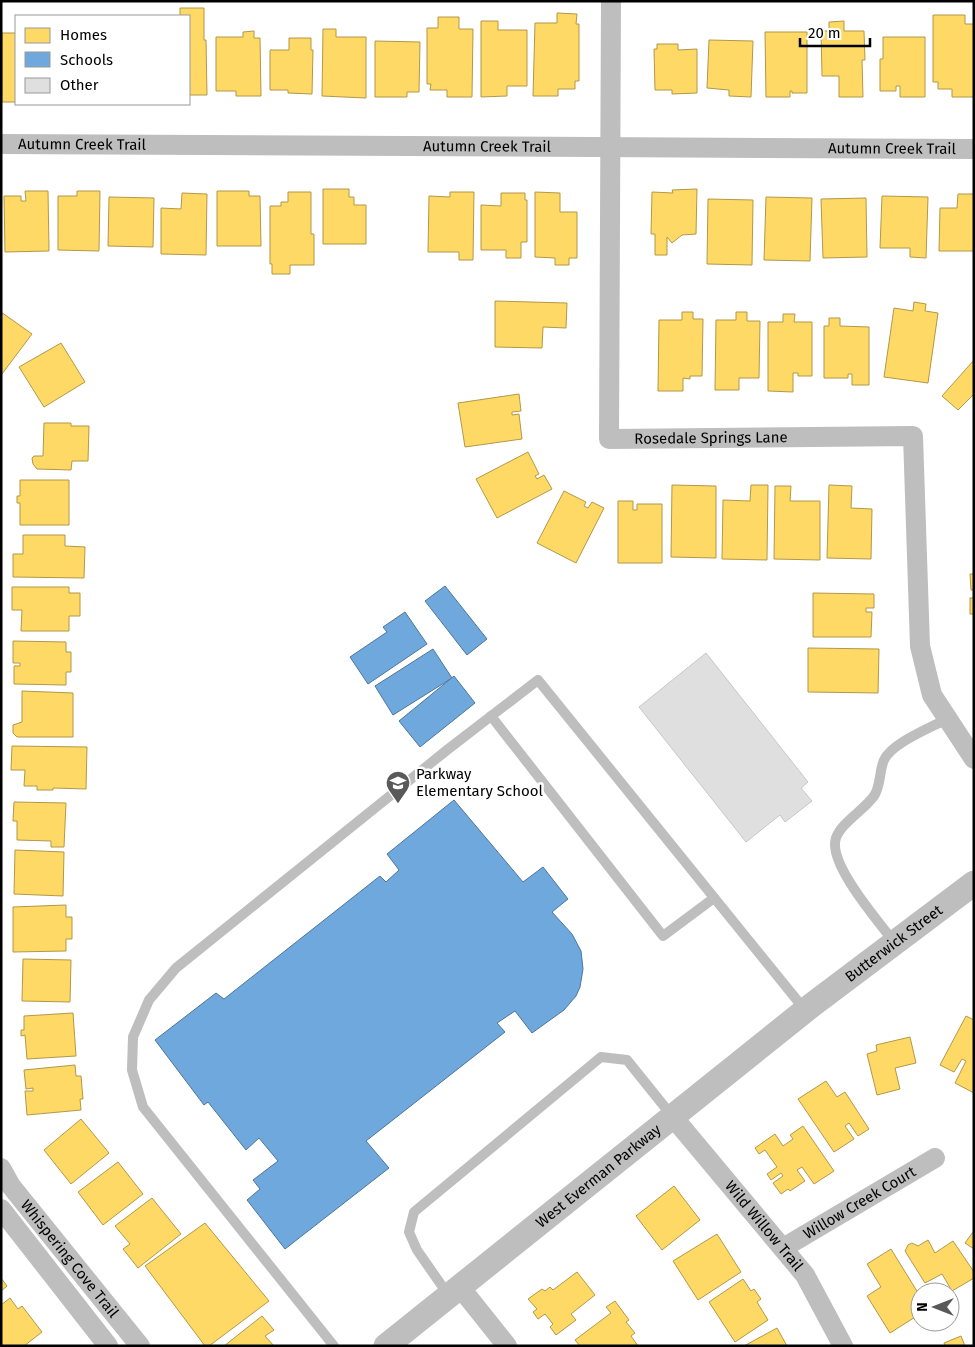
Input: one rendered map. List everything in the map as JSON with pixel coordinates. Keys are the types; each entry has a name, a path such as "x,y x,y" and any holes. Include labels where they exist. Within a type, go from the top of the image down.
{"street":[{"name":"Rosedale Springs Lane","path":"611,1 610,439 913,436 920,646 932,695 974,759"},
{"name":"Autumn Creek Trail","path":"1,144 974,149"},
{"name":"Butterwick Street","path":"808,1008 974,883"},
{"name":"West Everman Parkway","path":"386,1346 808,1008"},
{"name":"Wild Willow Trail","path":"673,1117 805,1276 843,1346"},
{"name":"Willow Creek Court","path":"783,1248 935,1158"},
{"name":"Whispering Cove Trail","path":"1,1168 11,1186 118,1316 140,1346"},
{"name":"Whispering Cove Trail","path":"1,1209 108,1346"},
{"path":"18,1231 36,1216"},
{"path":"455,1291 507,1346"}],"lane":[{"path":"334,1346 143,1107 132,1070 133,1036 148,1000 176,968 447,750 538,680 714,898 808,1008"},
{"path":"491,716 664,936 714,898"},
{"path":"894,943 845,876 835,855 835,839 840,831 868,805 876,794 884,760 891,749 947,719"},
{"path":"455,1291 417,1250 409,1232 414,1212 601,1058 627,1060 673,1117"}],"building: Homes":[{"path":"180,8 204,8 207,95 190,95 190,15 180,15"},
{"path":"557,13 577,14 576,24 579,24 579,81 575,81 575,89 558,89 558,96 533,96 535,23 557,23"},
{"path":"933,15 965,15 965,24 974,24 974,97 952,97 952,89 938,89 938,82 933,82"},
{"path":"438,17 459,17 459,29 473,29 472,97 447,97 447,90 430,90 431,84 427,84 427,28 438,28"},
{"path":"481,21 498,21 498,30 527,30 527,86 507,86 507,96 481,97"},
{"path":"844,21 844,31 864,31 865,60 862,60 863,97 839,97 839,76 822,76 821,31 829,31 829,22"},
{"path":"323,29 336,29 336,37 366,37 366,98 322,96"},
{"path":"254,31 254,38 260,38 261,96 236,96 236,91 216,91 216,37 243,37 243,32"},
{"path":"765,32 807,32 807,93 792,93 790,91 790,97 766,97"},
{"path":"2,33 15,33 15,102 2,102"},
{"path":"883,37 925,37 925,97 900,97 900,86 896,86 896,91 880,91 880,59 883,59"},
{"path":"289,38 311,38 311,50 313,50 312,94 288,93 288,90 270,90 270,50 289,50"},
{"path":"709,40 753,41 751,97 729,96 729,90 707,88"},
{"path":"375,41 420,42 419,92 407,92 407,97 375,97"},
{"path":"657,44 678,44 678,50 697,49 697,93 672,94 672,90 655,90 654,49 657,49"},
{"path":"323,189 349,189 349,197 354,197 354,205 366,205 366,244 323,244"},
{"path":"697,189 696,234 682,235 672,243 667,237 667,255 655,255 655,234 651,234 652,192 673,193 672,190"},
{"path":"25,191 48,191 49,251 5,252 4,196 21,196 21,201 26,201"},
{"path":"77,191 100,191 99,251 58,250 58,196 77,196"},
{"path":"217,191 249,191 249,196 260,196 261,246 217,246"},
{"path":"288,192 311,192 311,234 314,234 314,265 290,265 290,274 272,274 272,264 270,264 270,206 281,206 281,202 288,202"},
{"path":"450,192 474,192 473,260 459,260 459,252 428,252 429,196 450,197"},
{"path":"535,192 560,193 560,212 577,212 577,258 569,258 569,265 555,265 555,258 535,257"},
{"path":"182,193 207,194 206,255 161,254 161,208 181,209"},
{"path":"501,193 525,193 525,200 527,200 527,242 521,242 521,258 506,258 506,250 481,250 481,205 501,206"},
{"path":"958,194 974,194 974,251 939,251 940,208 957,208"},
{"path":"882,196 928,197 926,258 910,257 910,248 880,248"},
{"path":"109,197 154,198 153,247 108,246"},
{"path":"766,197 812,198 810,261 764,260"},
{"path":"866,198 867,257 823,258 821,199"},
{"path":"708,199 753,200 752,265 707,264"},
{"path":"495,301 567,303 566,328 543,327 542,348 495,347"},
{"path":"914,302 926,304 925,311 938,313 928,383 884,377 894,308 913,311"},
{"path":"1,312 32,334 2,374 1,374"},
{"path":"682,312 693,312 693,319 703,319 702,376 690,376 690,379 683,378 683,391 658,391 659,320 682,320"},
{"path":"736,312 747,312 747,321 760,321 759,378 739,378 739,390 715,390 716,320 736,320"},
{"path":"783,314 795,314 794,322 812,322 812,376 798,376 798,373 793,373 793,392 768,391 768,322 783,322"},
{"path":"829,318 840,318 840,326 869,327 869,385 852,385 852,374 848,374 848,378 824,378 824,326 829,326"},
{"path":"61,343 85,382 44,407 19,367"},
{"path":"974,360 974,394 958,410 942,396"},
{"path":"519,394 521,411 512,412 512,415 519,414 522,439 465,447 458,403"},
{"path":"44,423 71,423 71,426 89,426 88,461 72,461 71,470 37,469 33,464 32,458 34,456 43,456"},
{"path":"528,452 539,474 535,476 537,479 544,475 552,489 497,518 476,479"},
{"path":"20,480 69,480 69,525 20,525 20,503 17,503 17,496 20,496"},
{"path":"672,485 716,486 716,558 671,557"},
{"path":"751,485 768,485 767,560 722,559 723,500 750,501"},
{"path":"829,485 852,486 851,508 872,509 871,559 827,558"},
{"path":"775,486 791,486 790,501 820,501 820,560 774,559"},
{"path":"564,491 586,502 584,506 588,508 592,502 604,508 576,563 537,543"},
{"path":"618,501 633,501 633,510 637,510 637,504 662,504 662,563 618,563"},
{"path":"23,535 65,535 65,546 85,547 84,578 13,577 13,554 23,554"},
{"path":"970,574 974,574 974,590 971,590"},
{"path":"12,587 69,587 69,593 80,593 80,616 69,616 69,631 21,631 22,610 12,610"},
{"path":"813,593 874,594 874,608 866,608 866,612 872,612 871,637 813,637"},
{"path":"970,598 974,598 974,614 970,614"},
{"path":"13,641 66,642 66,652 71,652 71,672 66,672 66,685 14,684 14,666 20,666 20,663 13,663"},
{"path":"808,648 879,649 878,693 808,692"},
{"path":"22,691 73,693 73,737 17,737 13,733 13,725 22,722"},
{"path":"12,746 87,747 86,789 53,788 53,790 37,790 37,786 24,786 25,770 11,770"},
{"path":"14,802 66,803 64,847 51,847 51,841 17,840 17,821 13,821"},
{"path":"15,850 64,852 63,896 14,894"},
{"path":"66,905 66,917 72,917 72,939 66,939 66,951 13,952 13,907"},
{"path":"23,959 71,960 70,1002 22,1001"},
{"path":"73,1013 76,1056 27,1059 25,1035 21,1036 21,1030 24,1030 24,1016"},
{"path":"966,1016 974,1020 974,1093 955,1083 966,1061 962,1059 954,1072 940,1065"},
{"path":"910,1037 916,1063 895,1068 900,1089 877,1095 867,1054 877,1051 876,1045"},
{"path":"75,1065 76,1076 81,1076 83,1099 80,1099 81,1110 27,1115 25,1091 33,1091 33,1088 26,1089 24,1070"},
{"path":"826,1081 837,1097 845,1092 869,1129 858,1136 849,1123 845,1126 854,1139 834,1152 798,1099"},
{"path":"81,1119 109,1153 71,1184 44,1150"},
{"path":"803,1126 834,1171 814,1184 802,1167 797,1170 805,1181 790,1191 788,1189 781,1194 773,1183 783,1176 781,1173 771,1180 767,1174 777,1167 765,1150 759,1154 755,1148 775,1134 783,1146 793,1139 790,1135"},
{"path":"118,1162 143,1194 103,1225 78,1192"},
{"path":"674,1186 700,1220 662,1250 636,1216"},
{"path":"152,1198 181,1234 138,1268 123,1249 130,1244 115,1226"},
{"path":"205,1223 269,1301 209,1346 205,1346 145,1266"},
{"path":"974,1233 974,1249 965,1243"},
{"path":"717,1234 741,1272 698,1300 673,1261"},
{"path":"928,1240 935,1253 953,1241 974,1272 974,1278 960,1286 960,1282 947,1282 942,1274 924,1282 905,1251 908,1245 912,1243 918,1246"},
{"path":"891,1249 911,1282 910,1320 890,1333 867,1296 881,1287 867,1264"},
{"path":"577,1272 595,1295 571,1314 576,1320 556,1335 550,1327 553,1324 545,1314 538,1319 533,1312 537,1309 528,1299 542,1289 545,1291 550,1287 553,1290"},
{"path":"1,1278 7,1286 1,1291"},
{"path":"743,1279 751,1291 754,1289 761,1299 757,1302 768,1320 735,1342 709,1302"},
{"path":"10,1298 18,1309 22,1306 42,1332 24,1346 1,1346 1,1305"},
{"path":"615,1301 629,1320 626,1322 635,1333 631,1336 638,1346 580,1346 575,1340 611,1313 606,1307"},
{"path":"262,1316 274,1330 265,1336 274,1346 224,1346"},
{"path":"777,1328 787,1346 744,1346"},
{"path":"961,1336 965,1346 945,1346 944,1343"}],"building: Schools":[{"path":"445,586 487,639 467,655 425,601"},
{"path":"405,612 427,644 368,684 350,657 387,632 383,627"},
{"path":"433,649 452,678 393,715 375,686"},
{"path":"454,676 475,703 420,747 399,721"},
{"path":"454,800 523,882 543,867 568,899 552,912 572,934 581,951 583,969 580,987 576,996 564,1010 532,1033 515,1011 497,1023 505,1032 366,1141 389,1168 285,1249 247,1200 260,1189 253,1180 278,1161 259,1138 246,1150 208,1102 204,1105 155,1040 216,993 224,999 380,876 386,882 399,870 387,854"}],"building: Other":[{"path":"706,653 808,782 801,788 812,801 785,822 780,815 746,842 639,707"}],"place":[{"name":"Parkway Elementary School","path":"398,804"}]}
